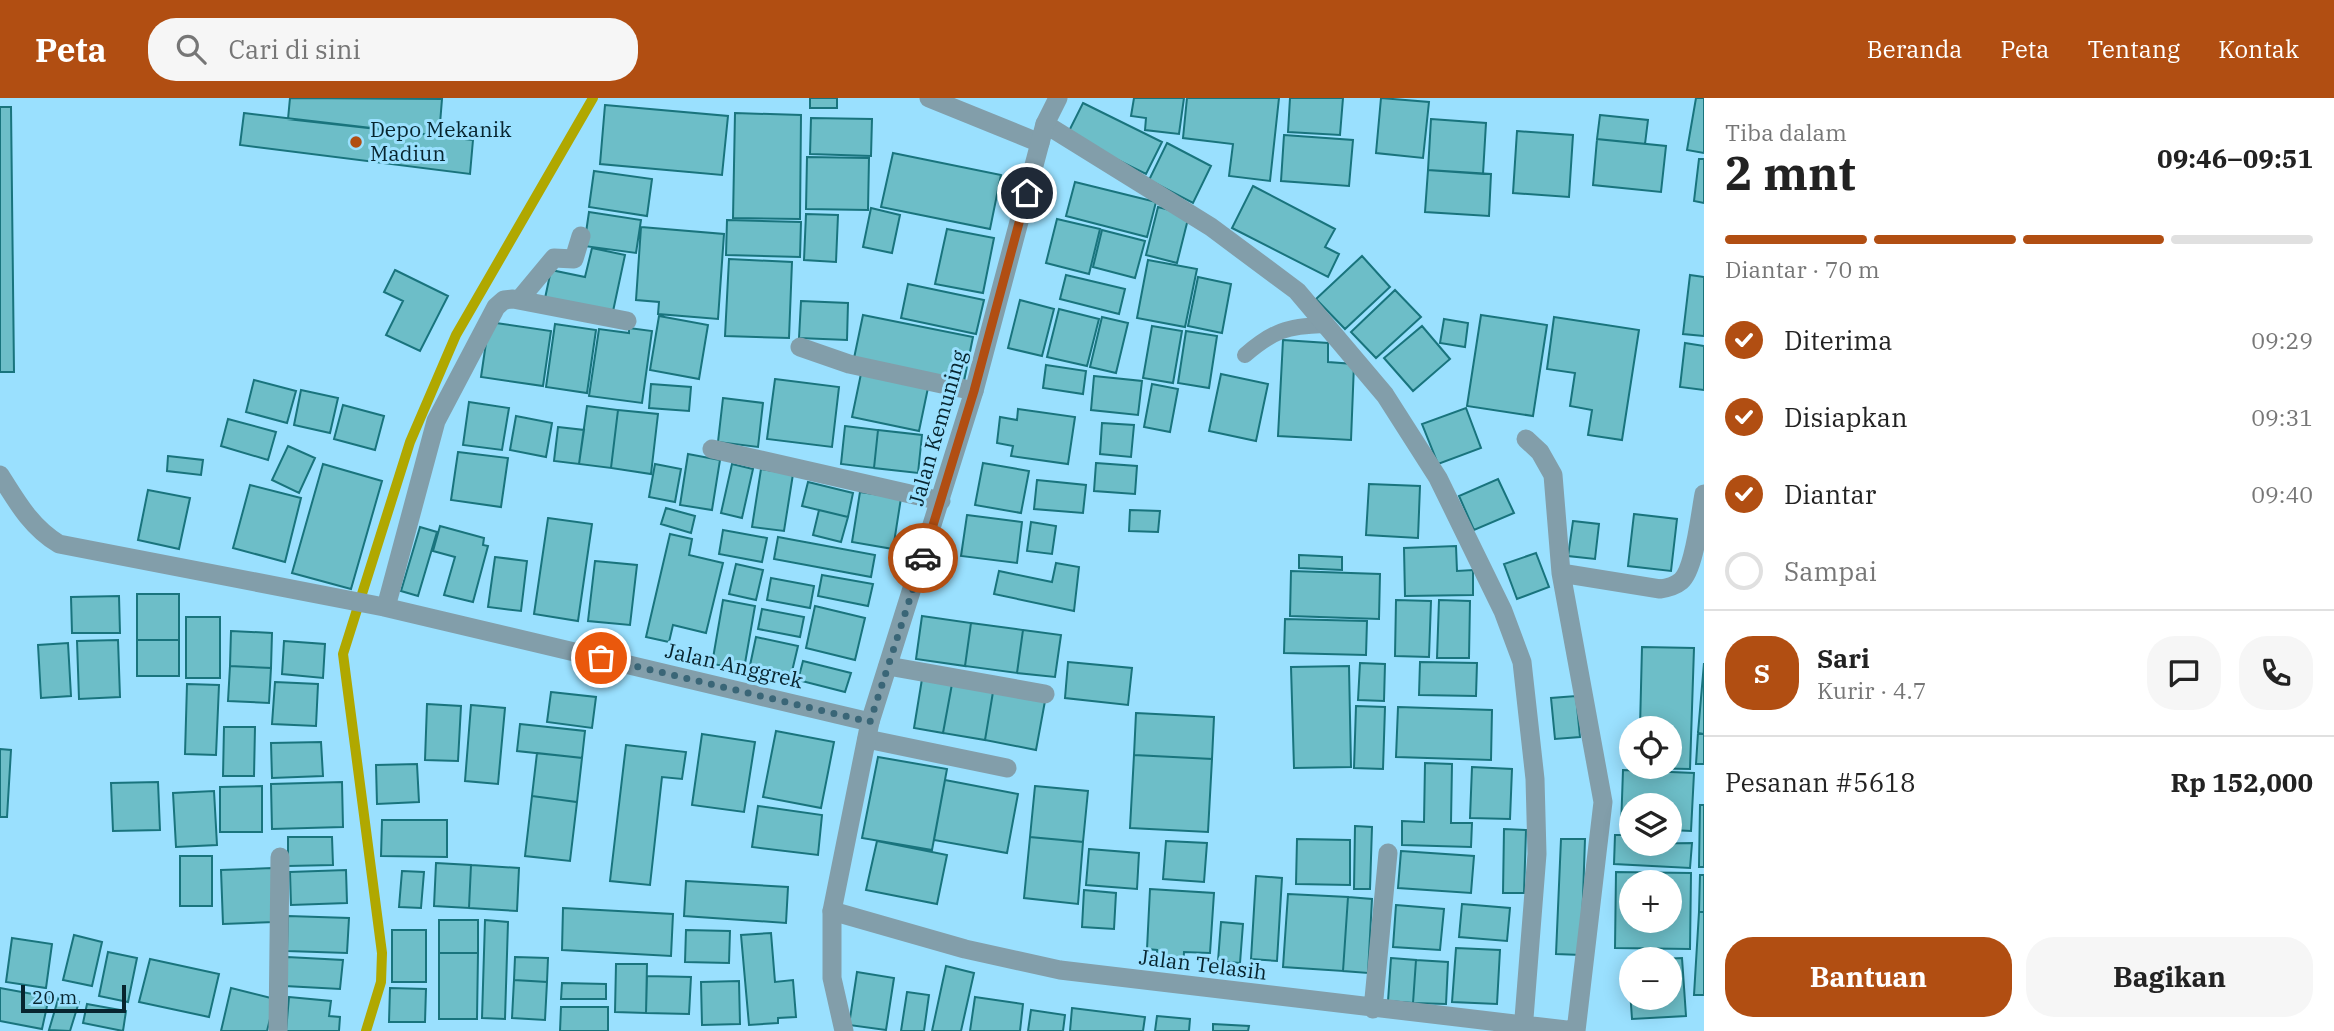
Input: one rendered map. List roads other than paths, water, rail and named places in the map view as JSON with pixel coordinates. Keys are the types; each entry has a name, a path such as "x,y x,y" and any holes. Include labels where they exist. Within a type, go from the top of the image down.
{"street":[{"path":"929,98 1040,144"},
{"name":"Jalan Kemuning","path":"844,1031 831,978 831,911 869,731 974,391 1045,124 1058,98"},
{"path":"1045,124 1211,227 1297,290 1385,395 1438,478 1503,611 1522,662 1535,779 1537,855 1524,1029"},
{"path":"519,300 554,258 574,259 581,236"},
{"path":"385,607 436,421 496,307 504,300 519,300 627,321"},
{"path":"800,347 849,363 974,391"},
{"path":"1526,439 1540,452 1553,475 1560,573 1603,802 1575,1031"},
{"path":"712,449 941,501"},
{"name":"Jalan Anggrek","path":"0,475 29,519 41,533 59,544 385,607 1007,768"},
{"path":"1560,573 1660,589 1673,586 1683,580 1690,564 1704,494"},
{"path":"888,666 1045,694"},
{"path":"1373,1009 1388,853"},
{"path":"278,1031 280,857"},
{"name":"Jalan Telasih","path":"831,911 965,949 1060,970 1524,1029 1575,1031"}],"lane":[{"path":"1245,355 1270,334 1297,325 1324,325"}],"waterway":[{"path":"366,1031 381,982 382,953 343,654 410,442 456,335 593,98"}],"place":[{"name":"Depo Mekanik Madiun","path":"356,142"}]}
